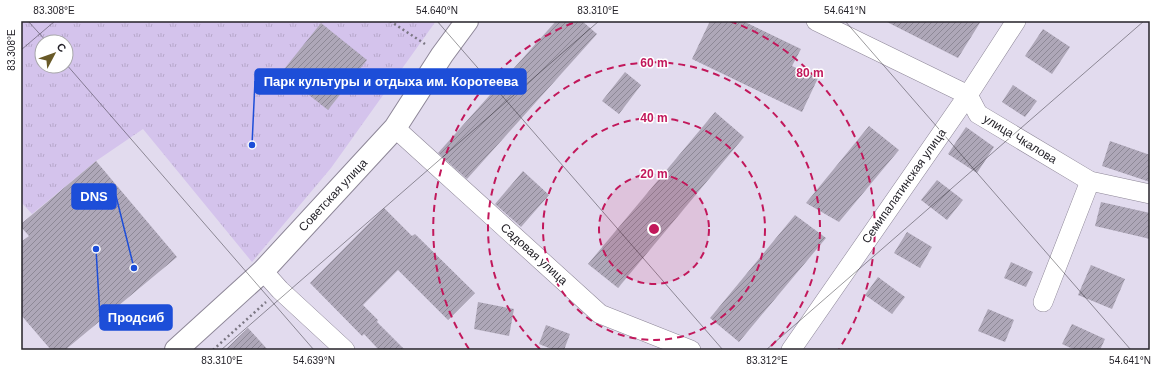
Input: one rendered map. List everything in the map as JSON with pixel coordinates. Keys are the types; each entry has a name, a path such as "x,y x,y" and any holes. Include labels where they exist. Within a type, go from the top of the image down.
{"main road":[{"name":"Советская улица","path":"176,350 263,271 395,128 442,55 467,21"}],"street":[{"path":"816,21 968,95"},
{"name":"Семипалатинская улица","path":"791,350 968,95 1016,21"},
{"name":"улица Чкалова","path":"968,95 978,114 1090,181 1150,194"},
{"name":"Садовая улица","path":"395,128 600,314 691,350"},
{"path":"1043,302 1090,181"},
{"path":"263,271 280,290 345,350"}],"path":[{"path":"390,21 442,55"},
{"path":"214,350 280,290"}],"green space":[{"path":"21,21 436,21 331,168 252,262 143,129 96,161 32,214 21,202"}],"building":[{"path":"556,21 582,21 597,34 467,179 438,153"},
{"path":"710,21 743,21 801,49 792,66 818,78 802,112 692,59"},
{"path":"885,21 981,21 958,58"},
{"path":"321,23 367,60 328,110 281,73"},
{"path":"1043,29 1070,47 1052,74 1025,56"},
{"path":"625,72 641,85 619,114 602,101"},
{"path":"1013,85 1037,101 1025,117 1002,102"},
{"path":"715,112 744,137 618,288 588,264"},
{"path":"869,126 899,150 839,222 806,203"},
{"path":"966,127 994,147 977,173 948,154"},
{"path":"1110,141 1150,155 1150,182 1102,166"},
{"path":"96,161 177,257 65,350 51,350 21,315 21,242 29,236 21,227 21,224"},
{"path":"523,171 549,195 521,227 495,204"},
{"path":"937,180 963,200 947,220 921,200"},
{"path":"1101,202 1150,213 1150,239 1095,226"},
{"path":"384,208 412,236 415,234 475,293 448,320 398,270 363,305 378,320 377,322 405,350 379,350 364,334 362,336 310,283"},
{"path":"795,215 826,238 739,342 710,318"},
{"path":"907,232 932,247 920,268 894,253"},
{"path":"1011,262 1033,272 1026,287 1004,278"},
{"path":"1091,265 1125,279 1112,309 1078,295"},
{"path":"878,277 905,297 892,314 865,295"},
{"path":"478,302 514,309 509,336 474,329"},
{"path":"988,309 1014,320 1005,342 978,331"},
{"path":"1072,324 1105,339 1100,350 1075,350 1062,344"},
{"path":"546,325 570,334 564,350 554,350 539,344"},
{"path":"248,328 268,350 225,350"}],"place":[{"name":"Парк культуры и отдыха им. Коротеева","path":"252,145"},
{"name":"Продсиб","path":"96,249"},
{"name":"DNS","path":"134,268"}]}
